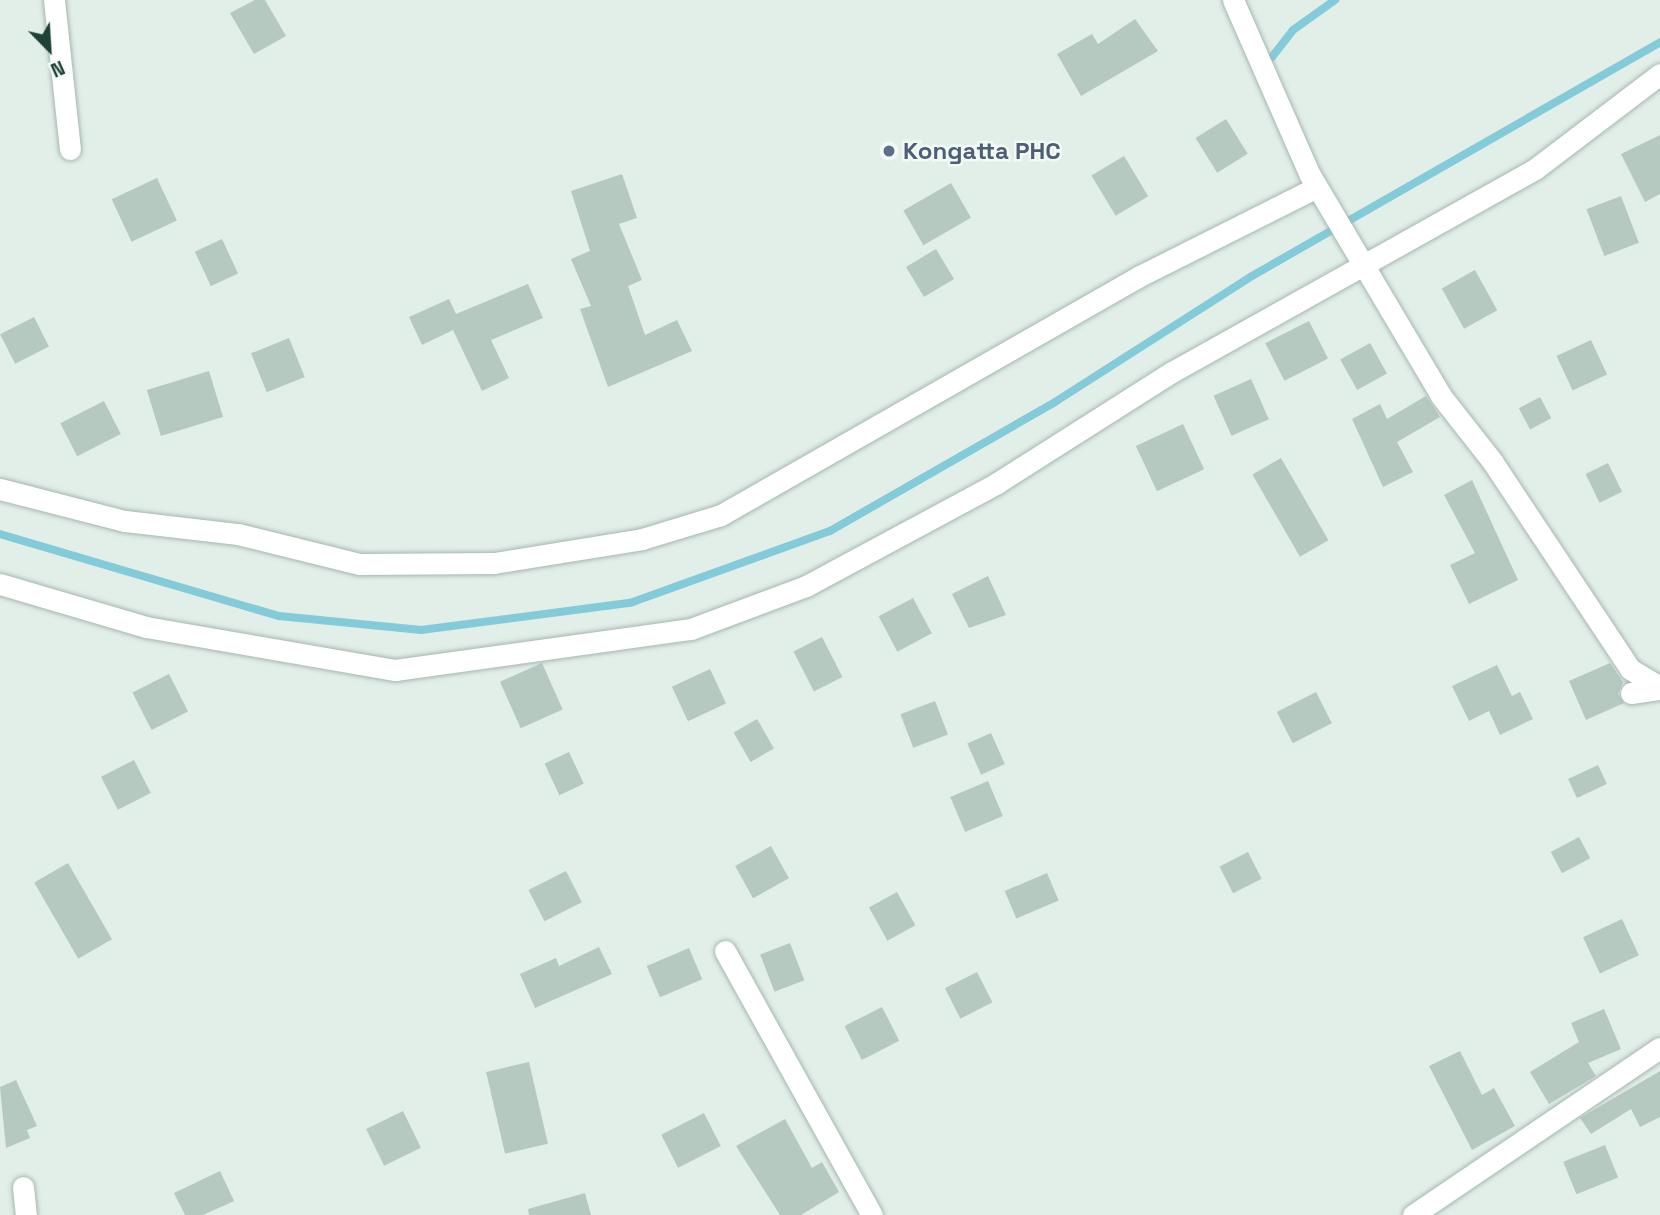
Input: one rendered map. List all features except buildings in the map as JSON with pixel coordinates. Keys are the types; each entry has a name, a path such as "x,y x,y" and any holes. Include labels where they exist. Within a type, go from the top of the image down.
{"street":[{"path":"54,0 70,149"},
{"path":"1233,0 1317,187 1361,267 1441,396 1492,461 1630,669 1660,688"},
{"path":"0,584 146,627 395,670 691,629 806,586 997,483 1172,372 1535,169 1660,74"},
{"path":"0,489 125,520 238,534 359,564 494,563 642,540 721,515 1139,276 1317,187"},
{"path":"1631,693 1660,688"},
{"path":"725,951 869,1214"},
{"path":"1413,1215 1660,1048"},
{"path":"23,1187 26,1215"}],"waterway":[{"path":"1272,57 1293,30 1335,0"},
{"path":"0,534 279,616 421,630 630,603 830,531 1055,402 1252,276 1660,42"}],"place":[{"name":"Kongatta PHC","path":"889,151"}]}
